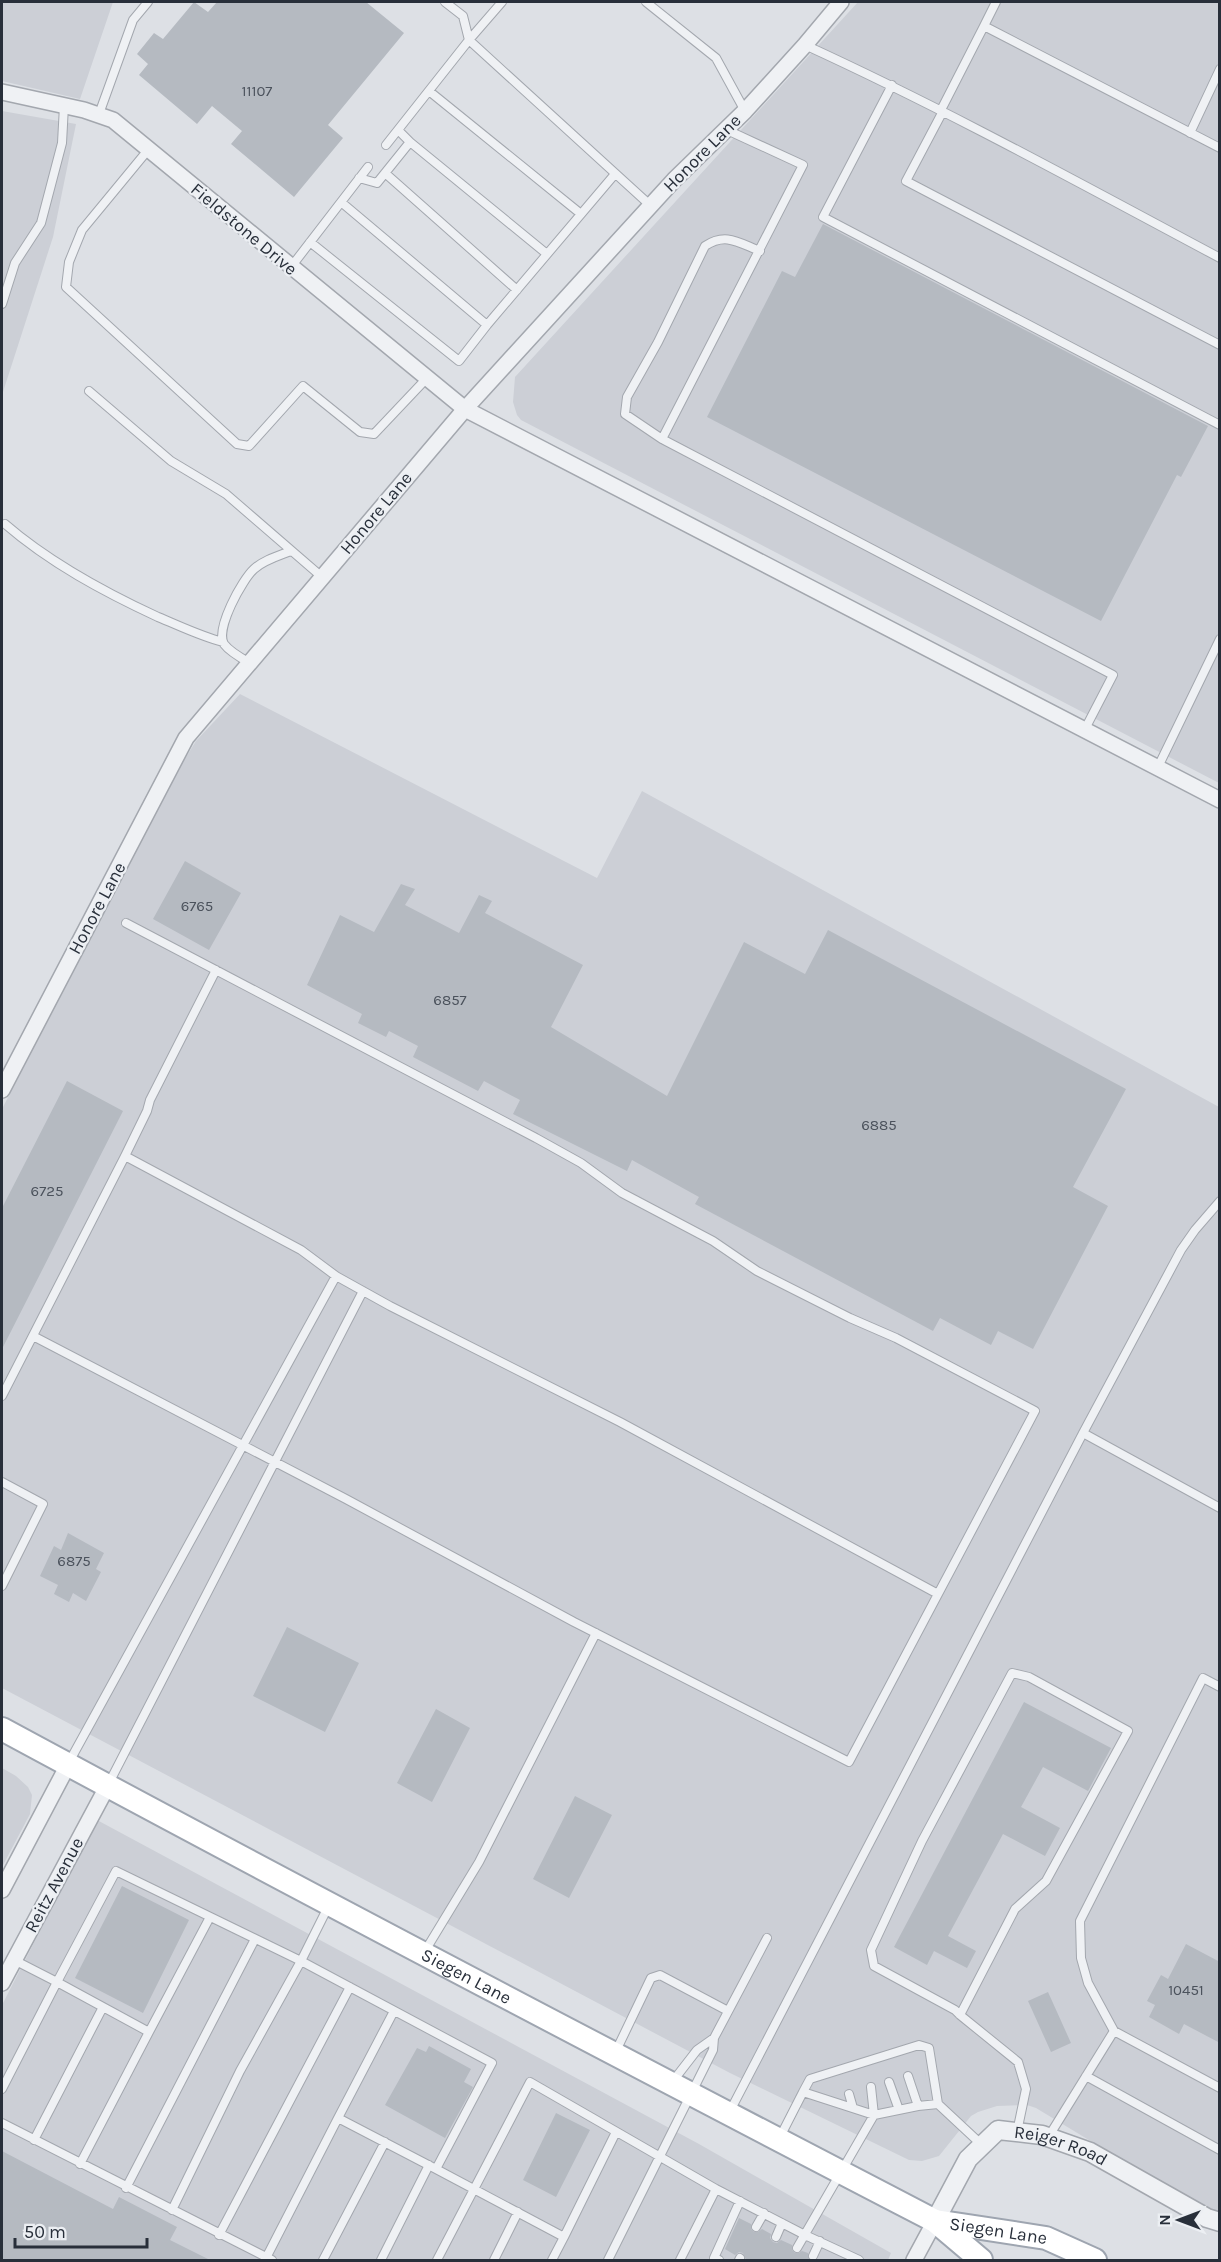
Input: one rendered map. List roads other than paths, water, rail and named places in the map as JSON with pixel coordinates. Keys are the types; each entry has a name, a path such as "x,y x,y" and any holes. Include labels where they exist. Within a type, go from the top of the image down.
{"main road":[{"name":"Siegen Lane","path":"2,1729 330,1903 423,1955 935,2221 981,2260"},
{"name":"Siegen Lane","path":"935,2221 1047,2238 1095,2260"}],"street":[{"name":"Honore Lane","path":"2,1090 186,738 465,409 674,180 727,130 806,45 841,2"},
{"name":"Fieldstone Drive","path":"2,92 99,114 112,120 465,409 1220,800"},
{"path":"2,1890 68,1765"},
{"name":"Reitz Avenue","path":"2,1983 107,1786"},
{"name":"Reiger Road","path":"935,2221 968,2158 998,2130 1048,2137 1090,2152 1207,2218 1219,2221"},
{"path":"914,2260 935,2221"}],"lane":[{"path":"99,114 133,20 148,2"},
{"path":"445,2 463,16 469,40 651,206"},
{"path":"386,145 502,2"},
{"path":"646,2 716,57 745,111"},
{"path":"996,2 906,181 1220,345"},
{"path":"984,26 1220,148"},
{"path":"806,45 942,110 1220,258"},
{"path":"1190,133 1220,69"},
{"path":"892,85 823,218 1220,425"},
{"path":"429,91 581,214"},
{"path":"2,304 15,263 41,223 62,143 64,106"},
{"path":"662,439 803,165 727,130"},
{"path":"399,131 547,254"},
{"path":"359,178 377,183 410,142"},
{"path":"148,150 82,230 69,262 66,287 237,444 249,446 303,386 360,432 374,434 427,378"},
{"path":"290,268 368,167"},
{"path":"385,173 517,290"},
{"path":"310,242 459,361 615,174"},
{"path":"341,202 487,325"},
{"path":"760,251 729,238 716,239 705,246 658,342 627,398 625,414 662,439 1113,675 1085,729"},
{"path":"88,391 171,461 226,494 322,578"},
{"path":"5,524 25,541 115,596 204,637 223,642 250,663"},
{"path":"223,642 222,628 240,588 253,570 267,560 291,551"},
{"path":"1158,767 1220,639"},
{"path":"33,1336 596,1633 849,1762 1035,1411 896,1338 850,1318 757,1271 714,1241 622,1193 581,1163 536,1138 126,923"},
{"path":"2,1396 125,1156 150,1100 216,970"},
{"path":"125,1156 301,1250 336,1276 363,1291 620,1422 938,1594"},
{"path":"729,2114 1083,1433 1181,1250 1220,1201"},
{"path":"68,1765 336,1276"},
{"path":"107,1786 363,1291"},
{"path":"1083,1433 1220,1508"},
{"path":"2,1482 43,1504 2,1586"},
{"path":"423,1955 479,1862 596,1633"},
{"path":"960,2014 1016,1909 1047,1881 1128,1731 1029,1677 1012,1673 922,1841 871,1950 874,1966 960,2014 1018,2062 1026,2089 1017,2132"},
{"path":"1220,1687 1203,1678 1080,1921 1081,1958 1088,1983 1114,2031 1220,2088"},
{"path":"2,2089 116,1871 301,1961 492,2063 381,2260"},
{"path":"172,2210 240,2071 301,1961 330,1903"},
{"path":"80,2164 210,1917"},
{"path":"680,2089 713,2050 714,2038 767,1938"},
{"path":"126,2188 255,1939"},
{"path":"14,1960 149,2032"},
{"path":"615,2055 651,1978 660,1975 728,2010"},
{"path":"219,2235 350,1987"},
{"path":"34,2140 103,2007"},
{"path":"2,2123 269,2259 394,2010"},
{"path":"1048,2137 1114,2031"},
{"path":"608,2260 659,2157 680,2089 697,2050 714,2038"},
{"path":"779,2140 810,2079 900,2055 919,2044 929,2048 938,2104 982,2145"},
{"path":"908,2076 918,2106"},
{"path":"1086,2076 1220,2150"},
{"path":"437,2260 530,2082 716,2189 820,2241 843,2257 859,2260"},
{"path":"889,2082 899,2110"},
{"path":"797,2248 874,2115 871,2087"},
{"path":"803,2092 874,2115 938,2104"},
{"path":"849,2094 853,2108"},
{"path":"338,2118 564,2237"},
{"path":"552,2260 616,2132"},
{"path":"323,2260 385,2142"},
{"path":"680,2260 716,2189"},
{"path":"719,2260 714,2258 740,2201"},
{"path":"494,2260 518,2212"},
{"path":"756,2227 764,2213"},
{"path":"776,2237 782,2223"},
{"path":"813,2256 820,2241"}]}
